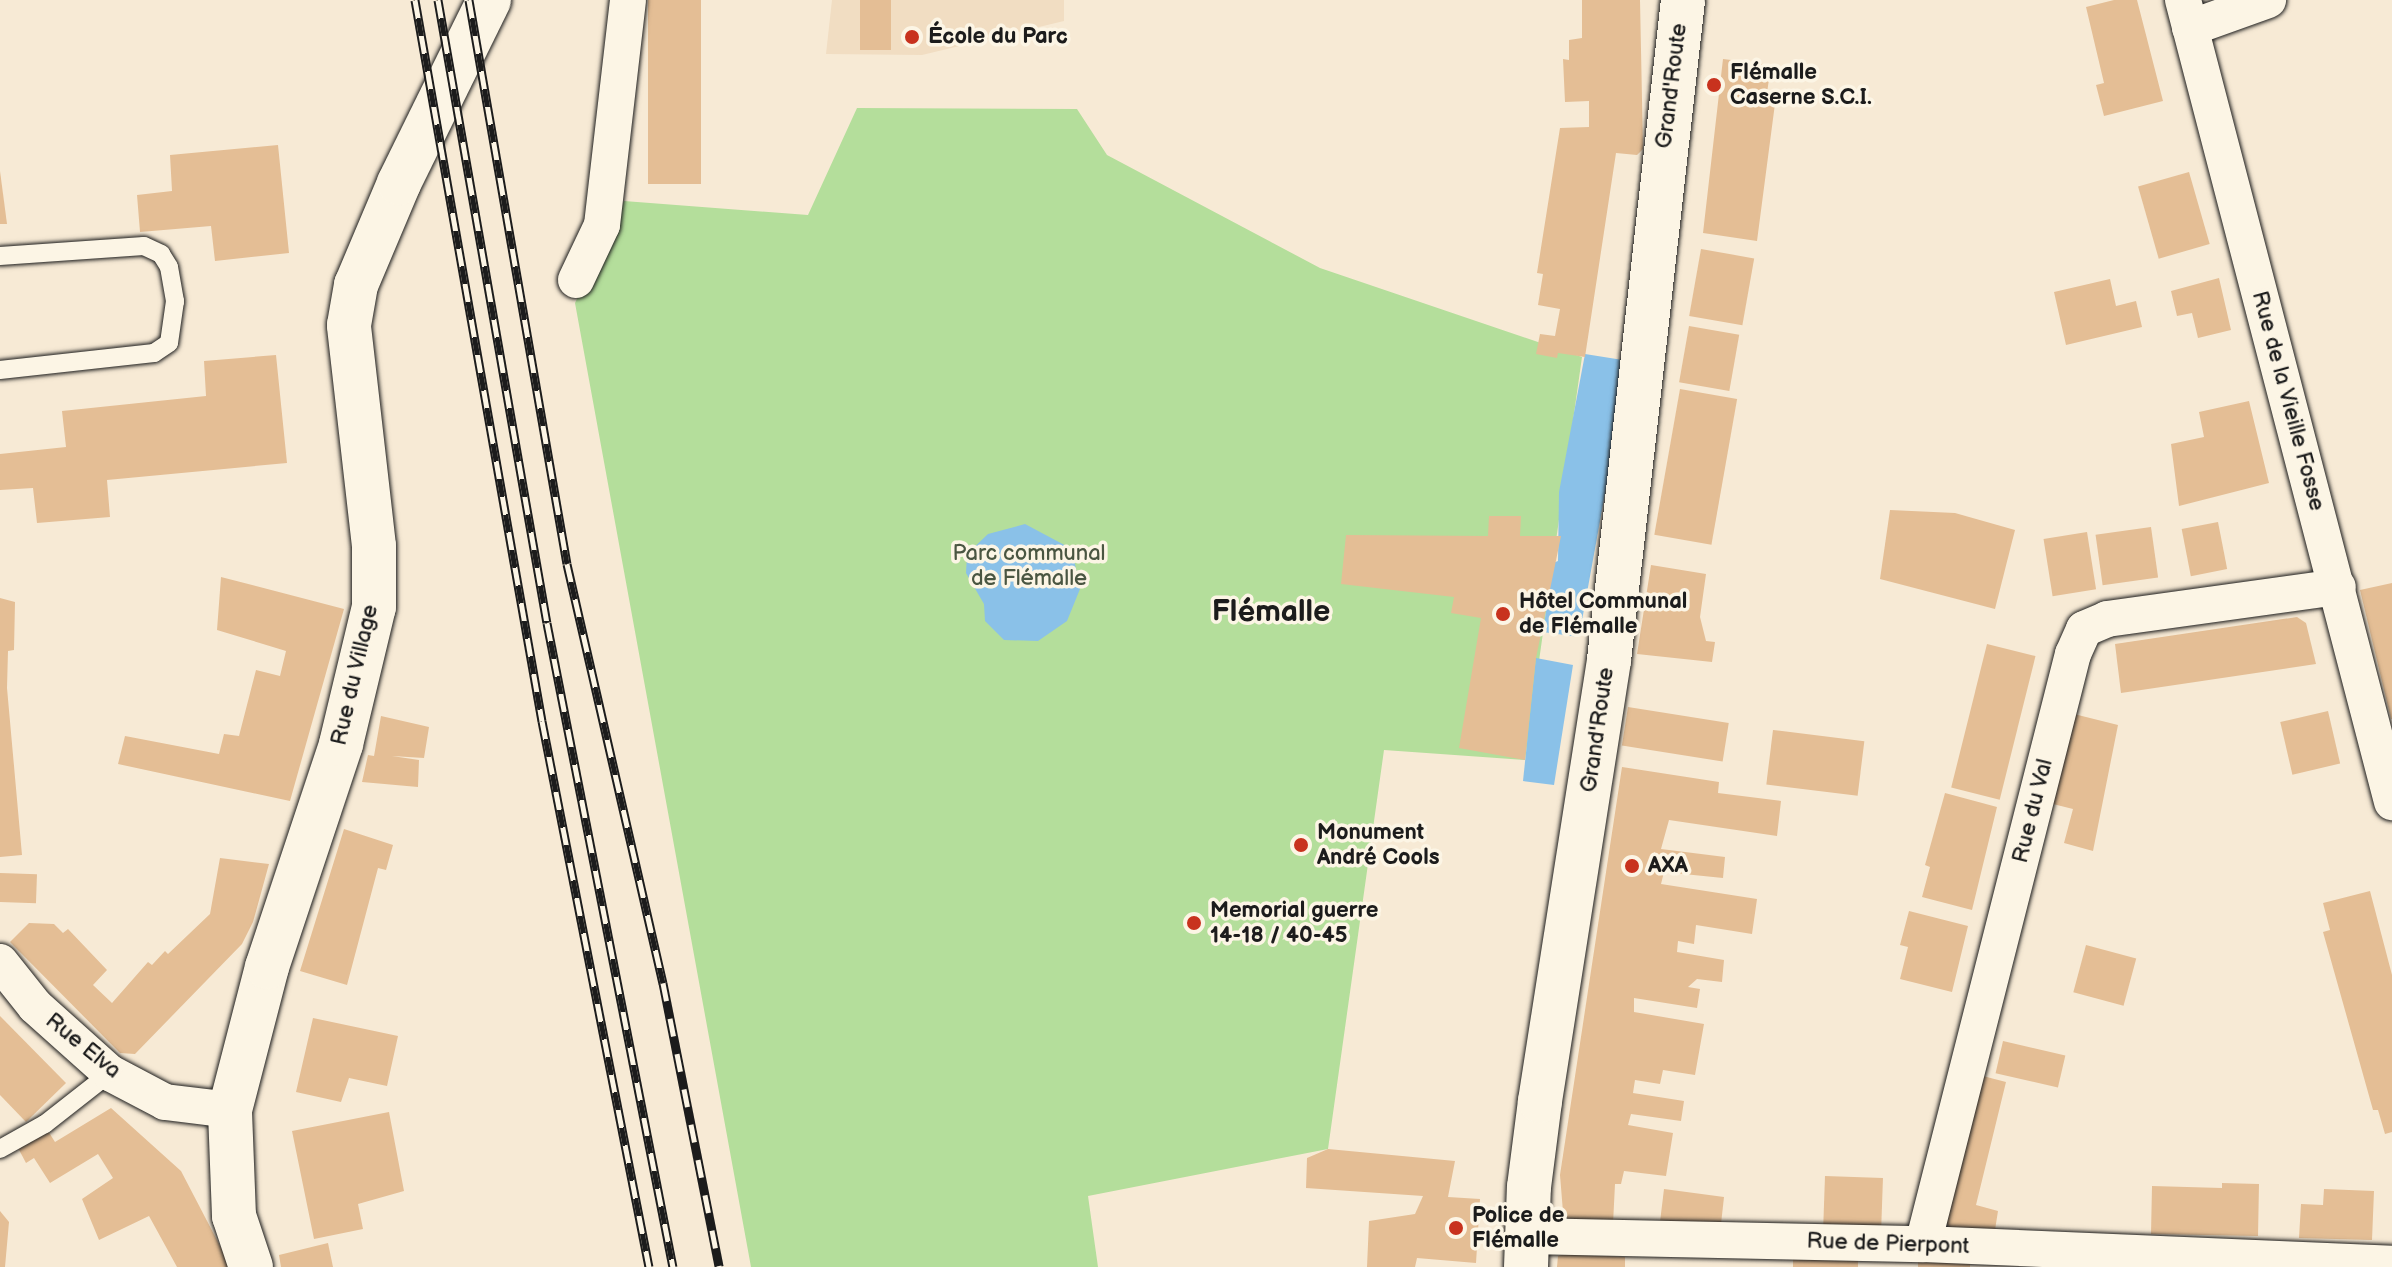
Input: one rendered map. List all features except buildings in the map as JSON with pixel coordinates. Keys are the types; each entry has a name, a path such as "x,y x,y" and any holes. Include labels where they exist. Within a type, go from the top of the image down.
{"street":[{"name":"Rue du Village","path":"251,1267 234,1216 230,1110 267,967 341,744 374,607 374,546 349,325 356,285 399,183 489,0"},
{"path":"576,280 602,225 628,0"},
{"name":"Grand'Route","path":"1526,1252 1540,1101 1609,660 1683,0"},
{"path":"2187,14 2268,0"},
{"name":"Rue de la Vieille Fosse","path":"2187,14 2392,802"},
{"name":"Rue du Val","path":"1923,1244 2073,654 2084,629 2107,619 2338,587"},
{"name":"Rue Elva","path":"0,962 35,1006 110,1073 165,1102 230,1110"},
{"name":"Rue de Pierpont","path":"1526,1252 1923,1244 2392,1264"}],"lane":[{"path":"0,256 144,246 161,254 169,267 175,301 169,343 154,353 0,370"},
{"path":"0,1149 45,1124 110,1073"}],"shaded area":[{"name":"École du Parc","path":"832,0 1064,0 1064,21 922,55 826,54"}],"green space":[{"name":"Parc communal de Flémalle","path":"857,108 1077,109 1107,155 1320,268 1582,357 1525,760 1384,750 1328,1149 1088,1196 1098,1267 751,1267 575,303 624,201 808,215"}],"water":[{"path":"1585,354 1629,361 1579,637 1543,632 1553,563 1558,561 1559,492"},
{"path":"1025,524 1072,549 1080,589 1067,621 1038,641 1004,640 985,621 984,604 966,573 967,554 988,534"},
{"path":"1536,658 1573,665 1554,785 1523,781"}],"railway":[{"path":"415,0 542,721 649,1267"},
{"path":"438,0 547,623 673,1267"},
{"path":"469,0 567,564 663,983 719,1267"}],"place":[{"name":"École du Parc","path":"912,37"},
{"name":"Flémalle Caserne S.C.I.","path":"1714,85"},
{"name":"Hôtel Communal de Flémalle","path":"1503,614"},
{"name":"Monument André Cools","path":"1301,845"},
{"name":"AXA","path":"1632,866"},
{"name":"Memorial guerre 14-18 / 40-45","path":"1194,923"},
{"name":"Police de Flémalle","path":"1456,1228"}],"district":[{"name":"Flémalle","path":"1271,612"}]}
